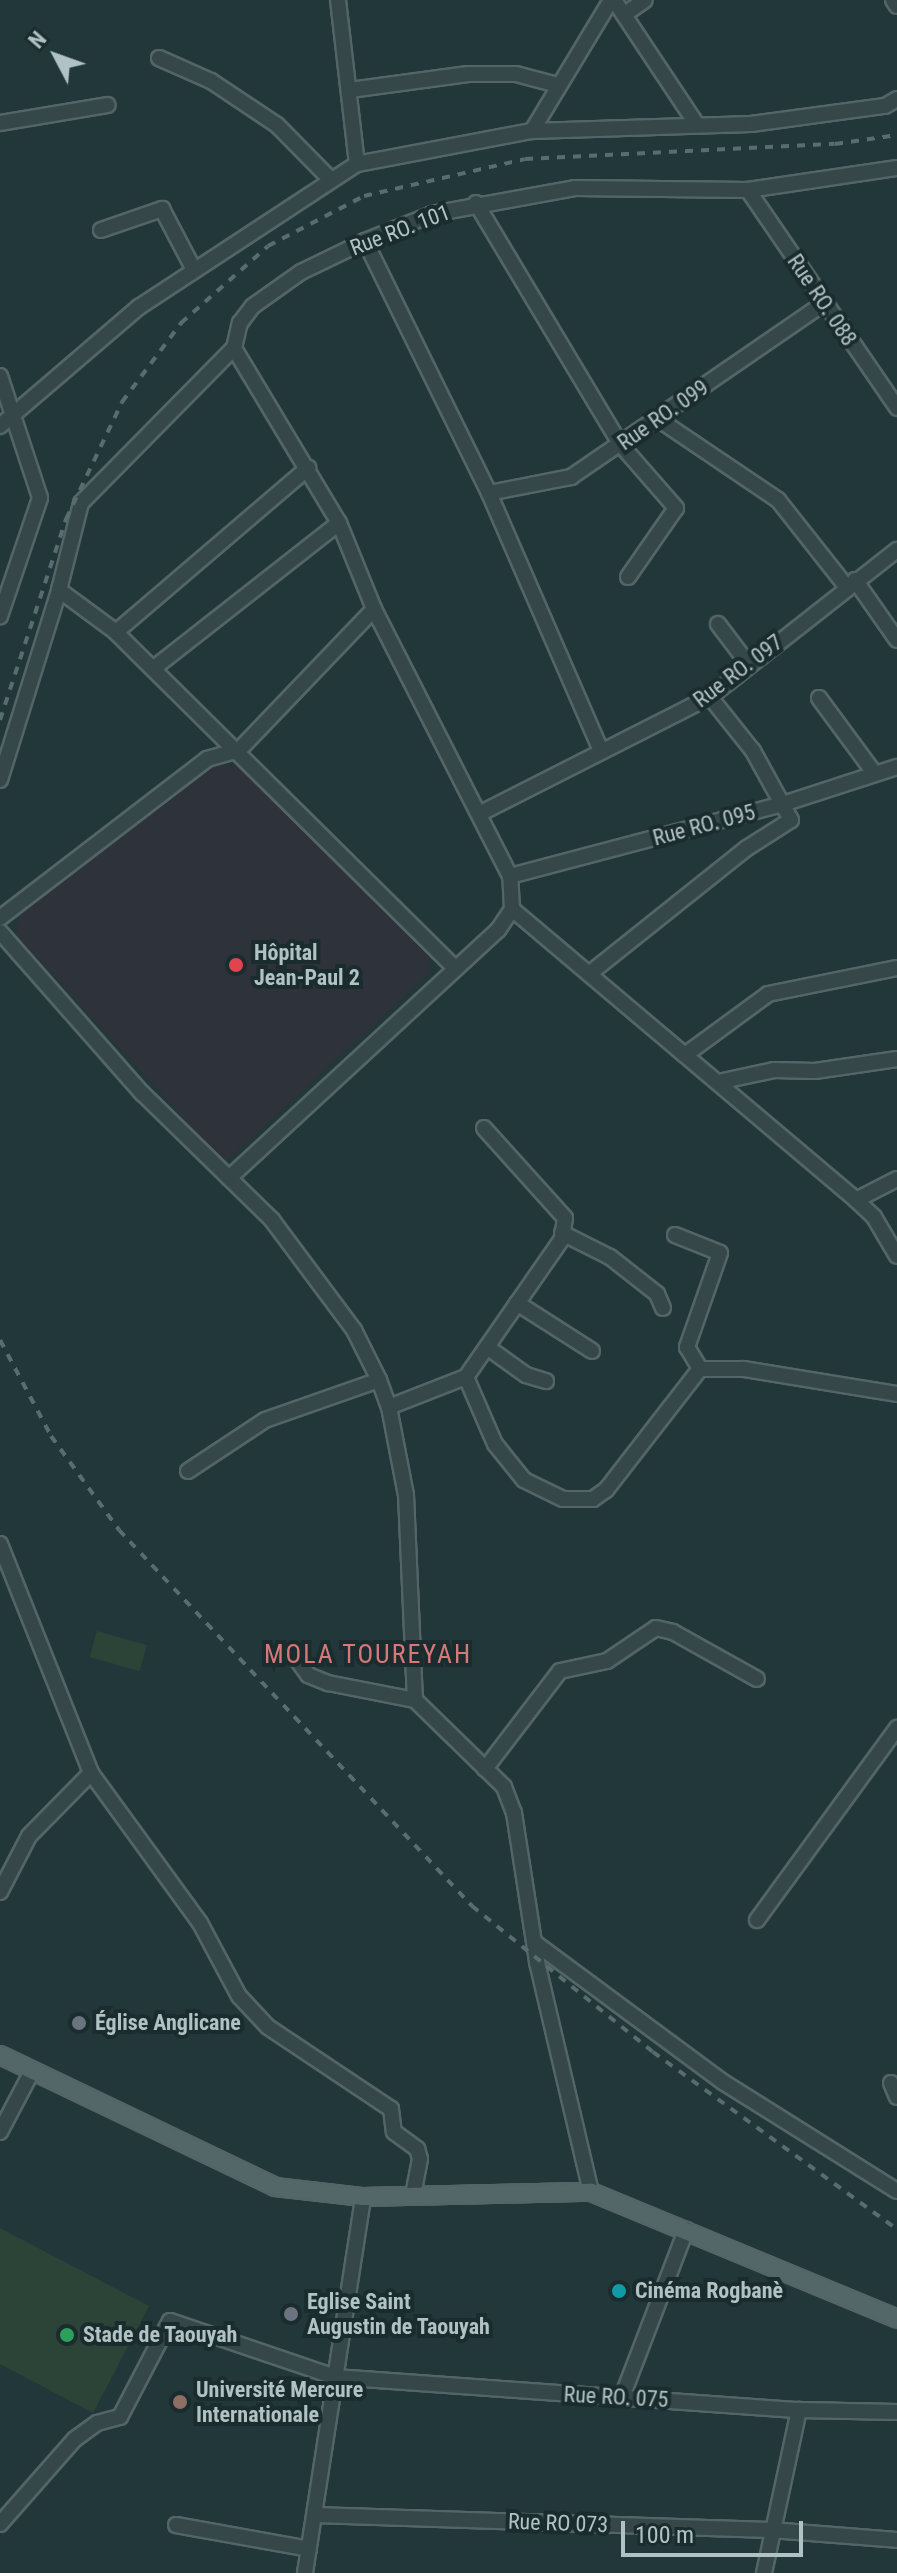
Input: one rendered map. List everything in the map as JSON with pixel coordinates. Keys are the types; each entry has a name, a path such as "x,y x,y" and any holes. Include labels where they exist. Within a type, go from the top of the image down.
{"main road":[{"path":"0,2055 275,2187 363,2197 591,2192 897,2319"}],"street":[{"path":"338,0 357,164"},
{"path":"532,131 613,0 695,122"},
{"path":"625,14 645,0"},
{"path":"893,0 897,6"},
{"path":"159,58 211,81 277,125 329,178"},
{"path":"350,90 468,74 516,74 558,85"},
{"path":"6,422 139,307 329,178 357,164 532,131 695,122 751,124 885,106 897,99"},
{"path":"0,123 107,105"},
{"name":"Rue RO. 101","path":"0,780 59,590 75,526 94,485 138,448 234,348 240,323 253,306 301,272 365,241 476,203 575,188 748,190 897,168"},
{"name":"Rue RO. 088","path":"748,190 823,304 897,408"},
{"path":"476,203 621,445 676,508 628,577"},
{"path":"101,230 162,209 194,270"},
{"path":"365,241 489,493 601,751"},
{"name":"Rue RO. 099","path":"489,493 571,477 823,304"},
{"path":"229,1178 454,967 498,930 512,909 510,876 374,609 339,523 234,348"},
{"path":"0,376 6,422 40,498 39,512 0,616"},
{"path":"658,419 778,500 897,640"},
{"path":"116,632 308,468"},
{"path":"154,668 339,523"},
{"name":"Rue RO. 097","path":"479,814 710,697 850,583 897,550"},
{"path":"59,590 116,632 154,668 454,967"},
{"path":"0,918 207,759 239,750 374,609"},
{"path":"718,624 749,665"},
{"path":"589,974 747,848 791,820 734,723 710,697"},
{"path":"819,698 875,774"},
{"name":"Rue RO. 095","path":"510,876 783,804 897,767"},
{"path":"512,909 856,1200 874,1217 897,1256"},
{"path":"0,932 142,1093 272,1220 354,1330 389,1407 406,1495 415,1700"},
{"path":"685,1055 768,994 897,968"},
{"path":"718,1082 774,1070 815,1071 897,1059"},
{"path":"389,1407 466,1377 562,1233 565,1218 484,1128"},
{"path":"856,1200 897,1179"},
{"path":"562,1233 610,1257 657,1294 663,1308"},
{"path":"675,1235 720,1253 688,1337 687,1347 700,1369"},
{"path":"517,1303 592,1351"},
{"path":"487,1347 526,1375 546,1381"},
{"path":"466,1377 495,1444 524,1480 563,1499 593,1499 606,1490 700,1369"},
{"path":"700,1369 744,1369 897,1394"},
{"path":"188,1471 265,1420 379,1380"},
{"path":"0,1544 91,1773 200,1923 239,1996 268,2027 391,2109 394,2132 417,2149 420,2159 413,2196"},
{"path":"485,1769 560,1671 607,1661 656,1628 673,1632 757,1679"},
{"path":"293,1654 308,1675 328,1683 415,1700 504,1787 514,1813 535,1943 591,2192"},
{"path":"757,1920 897,1728"},
{"path":"0,1892 29,1836 91,1773"},
{"path":"535,1943 723,2082 897,2191"},
{"path":"0,2132 32,2071"},
{"path":"305,2573 363,2197"},
{"path":"622,2397 686,2230"},
{"name":"Rue RO. 075","path":"0,2524 75,2439 97,2423 120,2417 170,2321 335,2377 799,2410 897,2412"},
{"path":"764,2573 799,2410"},
{"name":"Rue RO 073","path":"315,2515 771,2530 897,2540"},
{"path":"176,2525 309,2549"}],"shaded area":[{"name":"Hôpital Jean-Paul 2","path":"209,763 237,766 429,957 430,973 229,1159 219,1157 16,935 19,910"}],"green space":[{"path":"97,1631 147,1645 140,1671 90,1657"},
{"name":"Stade de Taouyah","path":"0,2228 149,2306 93,2413 0,2364"}],"railway":[{"path":"0,720 66,519 122,402 181,323 268,246 364,196 525,159 835,144 897,135"},
{"path":"0,1340 51,1436 119,1530 472,1906 653,2052 897,2229"}],"place":[{"name":"Hôpital Jean-Paul 2","path":"236,965"},
{"name":"Église Anglicane","path":"79,2023"},
{"name":"Cinéma Rogbanè","path":"619,2291"},
{"name":"Eglise Saint Augustin de Taouyah","path":"291,2314"},
{"name":"Stade de Taouyah","path":"67,2335"},
{"name":"Université Mercure Internationale","path":"180,2402"}],"district":[{"name":"MOLA TOUREYAH","path":"368,1655"}]}
